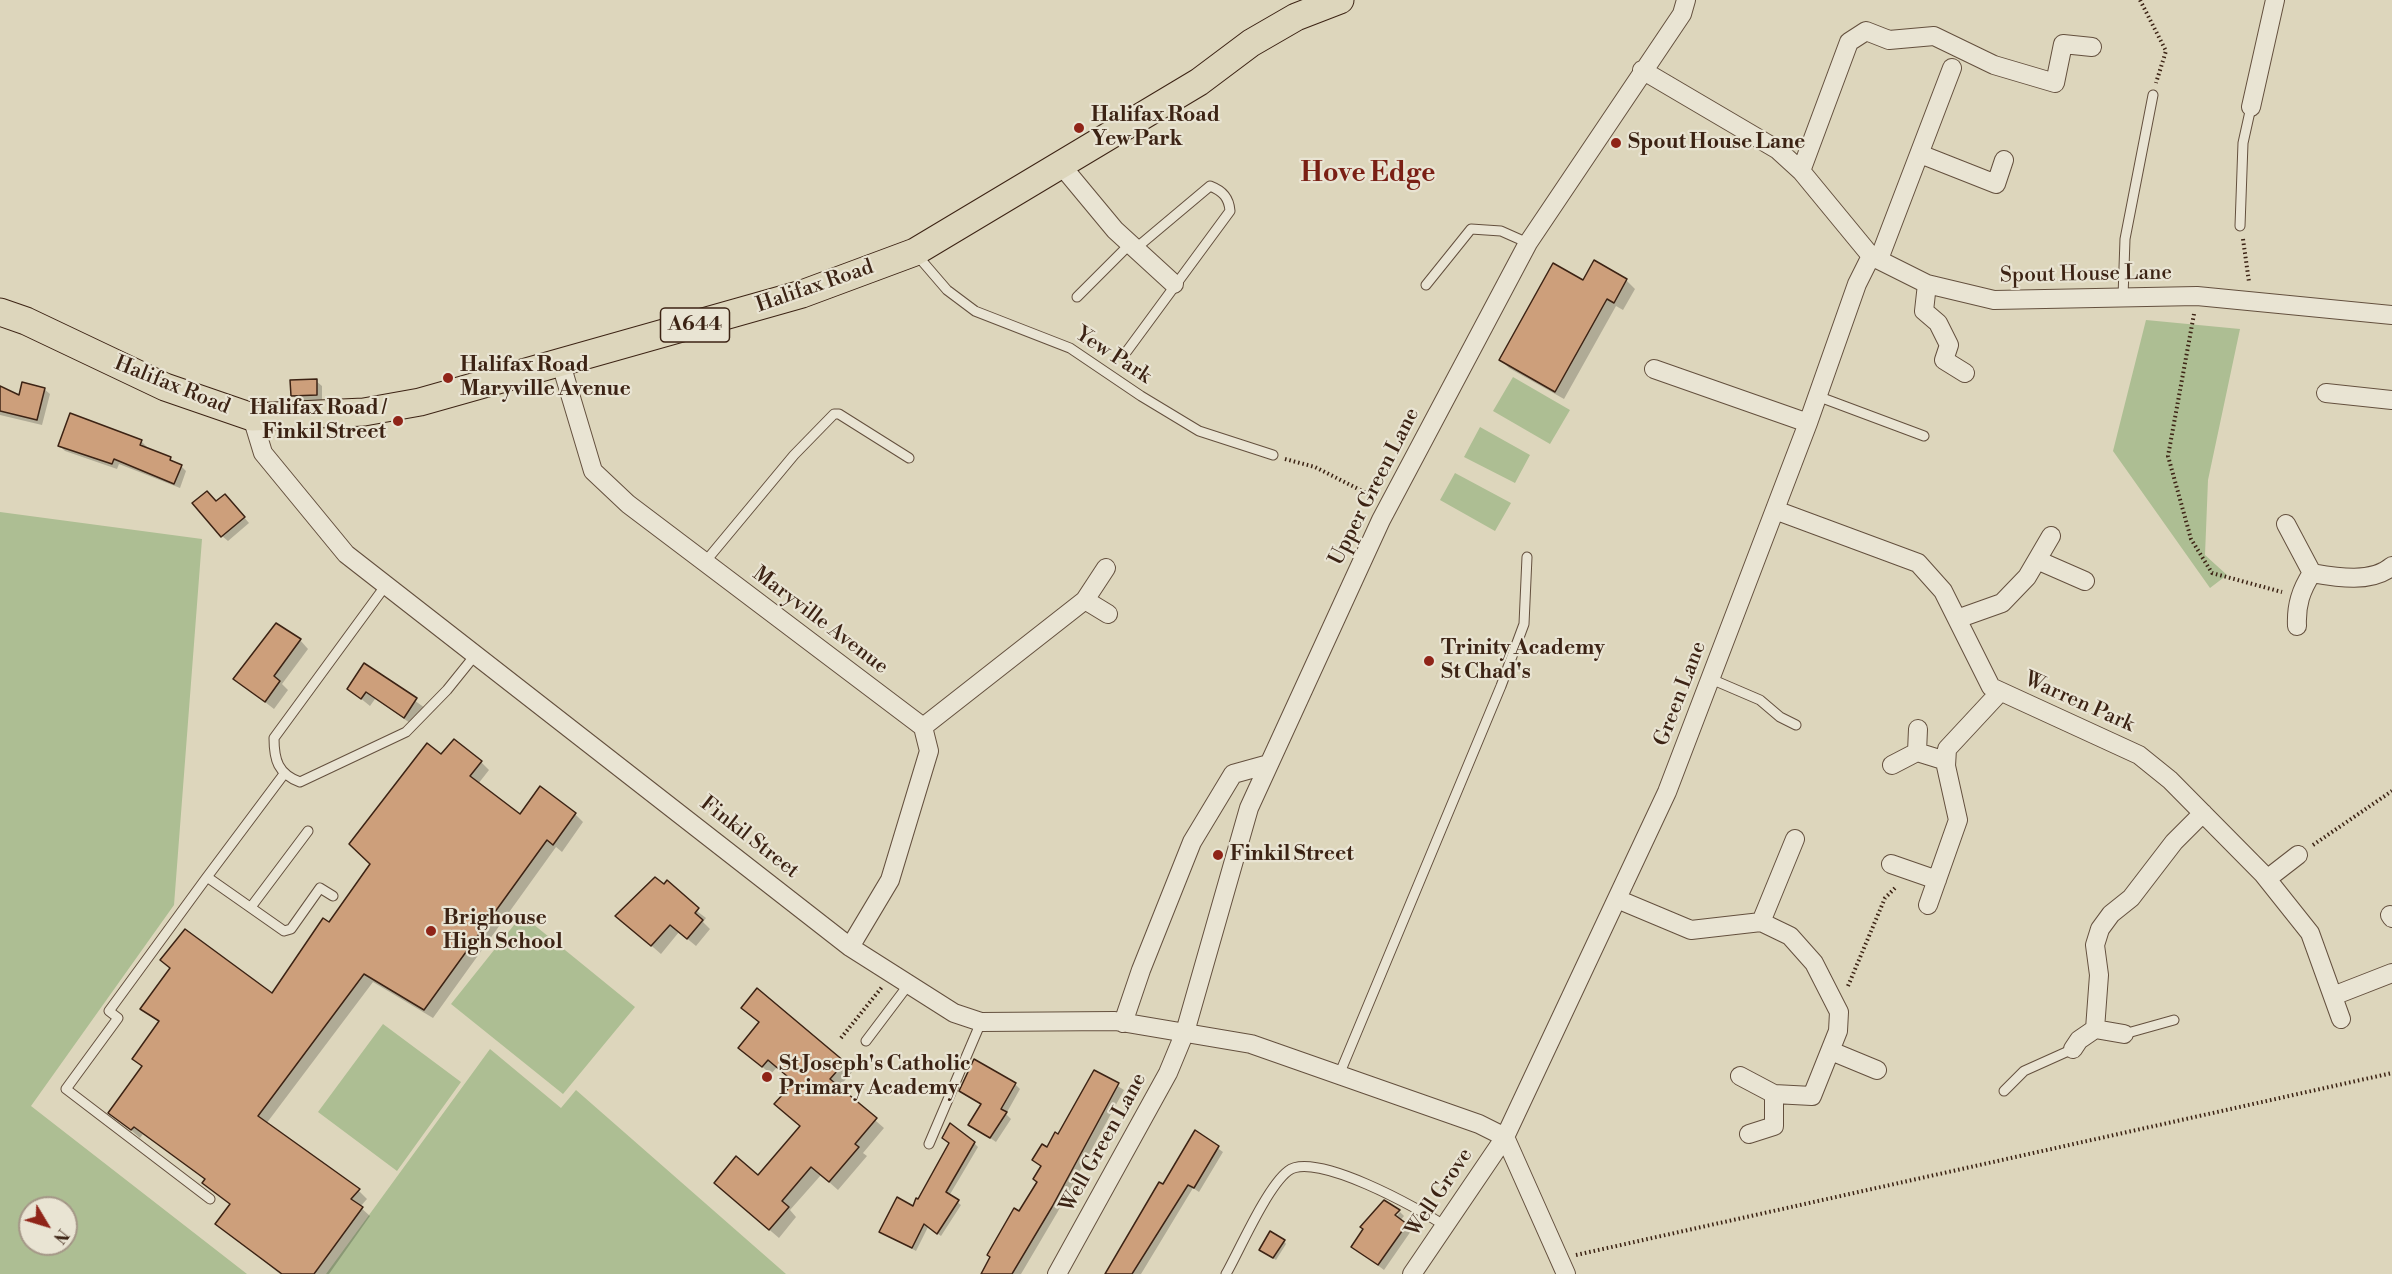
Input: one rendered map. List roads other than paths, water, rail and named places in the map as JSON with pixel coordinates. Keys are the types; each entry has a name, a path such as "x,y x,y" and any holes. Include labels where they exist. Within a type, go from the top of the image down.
{"main road":[{"name":"Halifax Road","path":"0,312 26,321 165,387 252,417 364,412 409,404 561,364 802,294 915,252 1199,82 1260,38 1296,17 1340,0"}],"street":[{"name":"Upper Green Lane","path":"1185,1032 1249,808 1389,504 1528,243 1642,70 1682,14 1686,0"},
{"path":"2251,107 2275,0"},
{"path":"1801,171 1849,42 1866,31 1889,40 1934,36 1980,56 1994,65 2055,83 2063,44 2092,47"},
{"name":"Green Lane","path":"1505,1137 1667,792 1808,423 1857,284 1875,258 1920,154 1952,68"},
{"name":"Spout House Lane","path":"1642,70 1778,150 1801,171 1875,258 1927,284 1994,300 2197,296 2392,315"},
{"path":"1920,154 1996,184 2004,160"},
{"path":"1061,165 1115,230 1174,284"},
{"path":"1927,284 1924,311 1938,323 1949,345 1944,360 1965,373"},
{"name":"Maryville Avenue","path":"561,364 593,471 628,504 923,728"},
{"path":"1654,369 1808,423"},
{"path":"2326,393 2392,400"},
{"name":"Finkil Street","path":"252,417 263,453 346,554 850,947 954,1013 981,1022 1123,1023 1251,1044 1479,1124 1505,1137"},
{"name":"Warren Park","path":"1775,510 1918,563 1943,591 1991,687 2139,755 2170,780 2267,879 2310,933 2341,1019"},
{"path":"2286,525 2312,573"},
{"path":"1957,619 2002,603 2027,577 2051,536"},
{"path":"2037,560 2085,580"},
{"path":"2312,573 2359,577 2387,570 2392,566"},
{"path":"850,947 890,880 928,751 923,728 1085,600 1106,568"},
{"path":"2297,626 2296,611 2312,573"},
{"path":"1085,600 1108,614"},
{"path":"1928,905 1958,820 1946,761 1947,749 2000,692"},
{"path":"1917,752 1918,729"},
{"path":"1892,765 1917,752 1946,761"},
{"path":"1123,1023 1141,970 1192,842 1233,774 1269,764"},
{"path":"2094,1029 2099,975 2095,945 2100,929 2111,914 2131,898 2174,842 2203,813"},
{"path":"1761,922 1795,839"},
{"path":"2267,879 2298,855"},
{"path":"1891,864 1937,880"},
{"path":"1617,899 1691,930 1761,922 1790,936 1814,963 1839,1012 1838,1031 1812,1096 1774,1094 1740,1076"},
{"path":"2333,996 2392,973"},
{"path":"2073,1049 2079,1040 2094,1029 2124,1034"},
{"name":"Well Green Lane","path":"1057,1274 1168,1073 1185,1032"},
{"path":"1831,1052 1877,1070"},
{"path":"1749,1134 1774,1126 1774,1094"},
{"path":"1505,1137 1563,1266"},
{"name":"Well Grove","path":"1412,1274 1505,1137"}],"lane":[{"path":"2123,297 2125,239 2153,95"},
{"path":"2240,226 2243,143 2251,107"},
{"path":"1077,297 1133,247 1210,186 1220,190 1230,202 1230,211 1174,284 1127,351"},
{"path":"1426,285 1471,229 1501,231 1528,243"},
{"name":"Yew Park","path":"915,252 947,290 975,311 1070,348 1141,396 1199,431 1273,455"},
{"path":"1817,396 1924,436"},
{"path":"705,562 794,455 834,414 839,414 909,458"},
{"path":"1339,1075 1501,686 1524,624 1527,557"},
{"path":"386,585 274,738 274,758 284,774 300,782 406,732 447,690 476,654"},
{"path":"1711,679 1760,700 1780,717 1796,725"},
{"path":"210,1198 66,1089 118,1018 109,1011 284,774"},
{"path":"251,907 308,831"},
{"path":"207,877 284,931 291,929 320,888 333,896"},
{"path":"866,1041 909,984"},
{"path":"2124,1034 2174,1020"},
{"path":"929,1144 981,1022"},
{"path":"2004,1092 2024,1071 2073,1049"},
{"path":"1226,1274 1270,1193 1287,1171 1296,1167 1336,1173 1385,1191 1445,1226"}],"place":[{"name":"Halifax Road Yew Park","path":"1079,128"},
{"name":"Spout House Lane","path":"1616,143"},
{"name":"Halifax Road Maryville Avenue","path":"448,378"},
{"name":"Halifax Road / Finkil Street","path":"398,421"},
{"name":"Trinity Academy St Chad's","path":"1429,661"},
{"name":"Finkil Street","path":"1218,855"},
{"name":"Brighouse High School","path":"431,931"},
{"name":"St Joseph's Catholic Primary Academy","path":"767,1077"}],"district":[{"name":"Hove Edge","path":"1368,175"}]}
